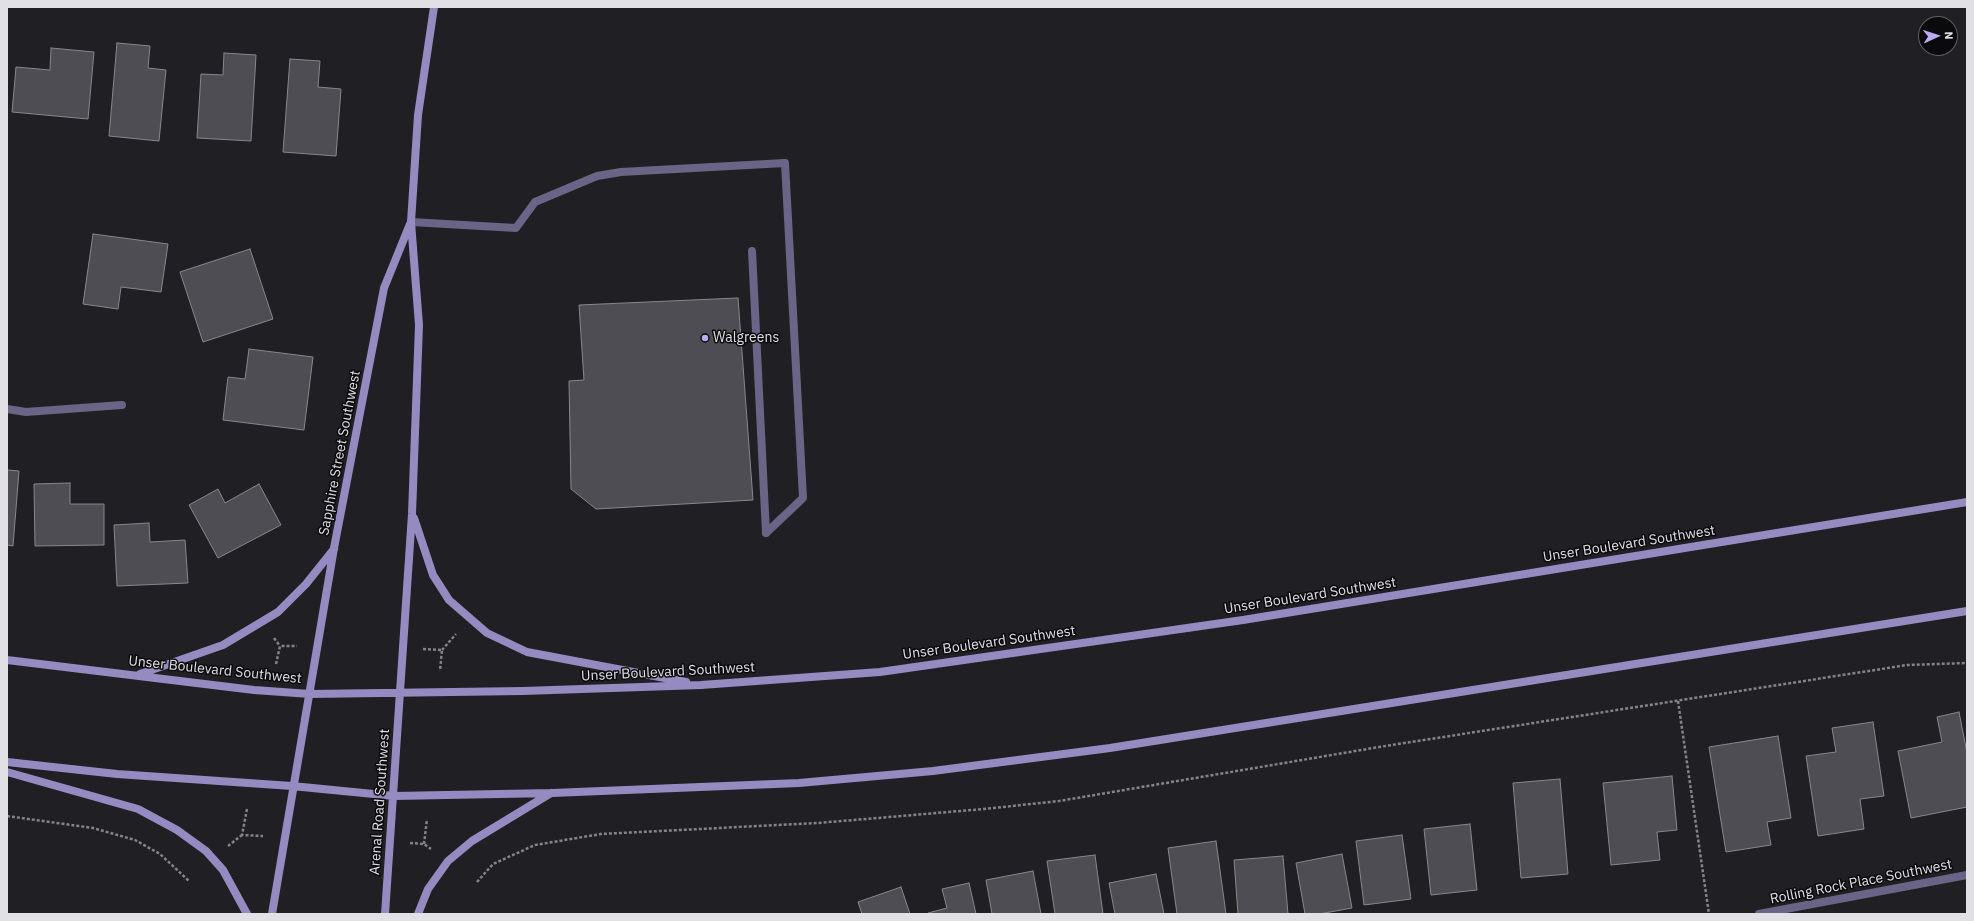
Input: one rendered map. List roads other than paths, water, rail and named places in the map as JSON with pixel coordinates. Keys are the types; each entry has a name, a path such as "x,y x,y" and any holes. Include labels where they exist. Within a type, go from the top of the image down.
{"main road":[{"name":"Sapphire Street Southwest","path":"401,693 412,514 419,325 411,222 418,115 434,7"},
{"name":"Sapphire Street Southwest","path":"292,786 310,694 334,548 384,288 411,222"},
{"name":"Unser Boulevard Southwest","path":"7,660 254,690 310,694 701,685 880,672 1243,620 1967,502"},
{"path":"412,514 433,575 449,600 487,633 527,652 701,685"},
{"path":"138,675 223,645 278,612 306,584 334,548"},
{"path":"7,762 117,774 292,786 394,796 552,793 799,782 933,771 1095,750 1967,611"},
{"name":"Arenal Road Southwest","path":"385,914 401,693"},
{"path":"7,772 138,809 177,830 206,850 223,870 247,914"},
{"path":"272,914 292,786"},
{"path":"418,914 428,889 448,861 472,840 552,793"}],"street":[{"path":"411,222 516,228 535,202 597,176 622,172 785,163 803,498 766,533 752,251"},
{"path":"7,409 26,412 122,405"},
{"name":"Rolling Rock Place Southwest","path":"1759,914 1967,875"}],"place":[{"name":"Walgreens","path":"705,338"}]}
